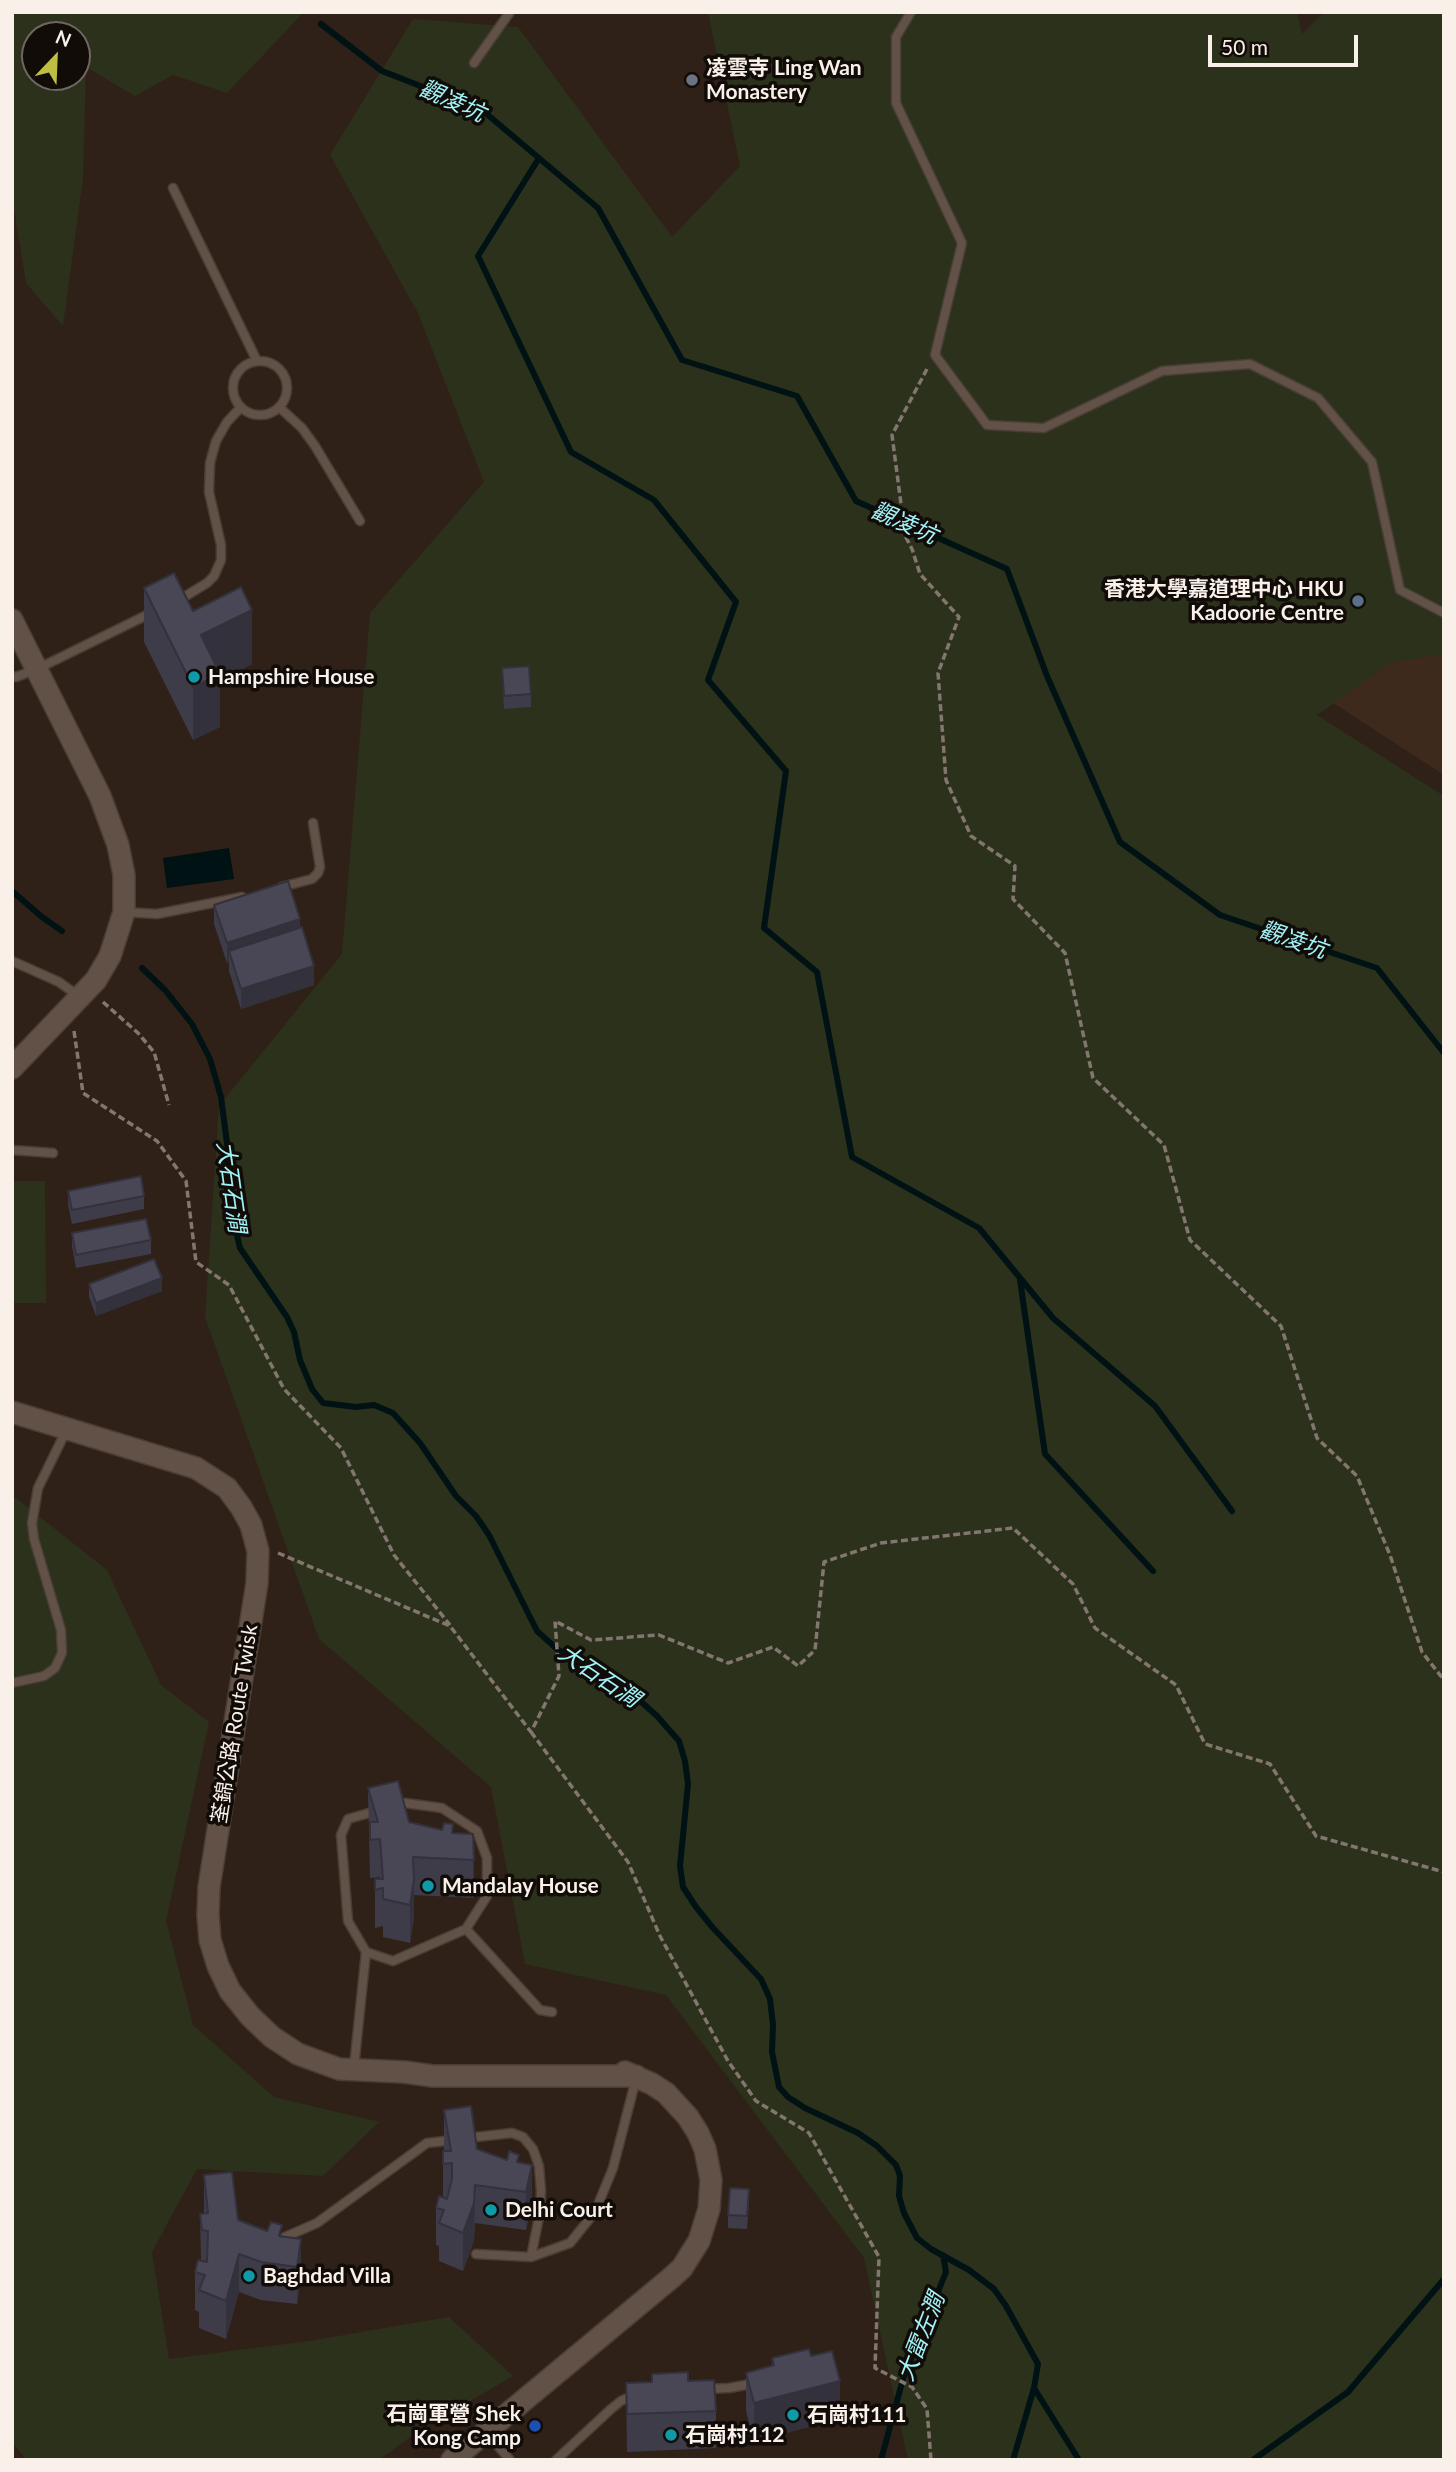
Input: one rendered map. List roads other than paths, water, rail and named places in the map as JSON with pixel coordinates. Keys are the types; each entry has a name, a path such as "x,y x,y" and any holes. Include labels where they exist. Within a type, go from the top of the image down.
{"main road":[{"path":"12,620 100,796 114,832 124,875 124,912 110,956 80,998 12,1068"},
{"name":"荃錦公路 Route Twisk","path":"12,1412 164,1457 209,1475 235,1497 251,1525 257,1544 257,1583 209,1887 208,1915 210,1940 218,1966 230,1991 260,2026 298,2054 330,2067 354,2070 404,2072 433,2066 599,2064 652,2084 676,2103 688,2117 705,2149 711,2179 709,2209 699,2241 682,2268 453,2460"}],"lane":[{"path":"474,63 510,12"},
{"path":"911,12 896,37 896,103 962,243 935,355 987,425 1044,428 1162,371 1250,364 1318,398 1372,462 1400,590 1444,612"},
{"path":"173,188 257,360"},
{"path":"257,360 274,364 285,376 287,393 279,407 261,415 241,407 233,394 234,379 243,366 257,360"},
{"path":"173,602 198,590 215,576 219,567 222,555 209,492 210,463 216,441 227,422 241,407"},
{"path":"279,407 302,428 315,446 360,522"},
{"path":"12,676 37,669 161,608"},
{"path":"273,889 312,879 318,873 320,867 313,823"},
{"path":"124,912 157,914 247,895"},
{"path":"12,961 59,982 80,998"},
{"path":"12,1150 53,1153"},
{"path":"12,1683 44,1676 55,1668 62,1653 61,1630 34,1539 32,1523 38,1488 67,1429"},
{"path":"354,2070 366,1952 348,1921 341,1835 348,1819 405,1803 442,1808 477,1831 487,1858 487,1896 466,1929 393,1961 366,1952"},
{"path":"466,1929 540,2010 552,2012"},
{"path":"476,2254 531,2257 570,2243 595,2212 613,2168 636,2076"},
{"path":"285,2237 317,2223 427,2143 512,2133 523,2137 533,2149 539,2166 540,2212 531,2257"},
{"path":"690,2390 729,2388 770,2380"},
{"path":"556,2460 621,2401 642,2394"},
{"path":"486,2432 510,2460"}],"waterway":[{"name":"觀凌坑","path":"321,24 382,71 482,110 598,208 682,360 797,396 856,501 1007,569 1047,676 1120,842 1220,915 1377,968 1444,1053"},
{"path":"539,158 478,256 571,452 654,500 736,602 708,680 786,771 764,928 817,972 852,1157 979,1228 1053,1318 1155,1406 1232,1511"},
{"path":"12,891 62,931"},
{"name":"大石石澗","path":"142,968 165,990 192,1024 210,1059 221,1097 229,1159 228,1198 240,1248 287,1317 312,1389 323,1403 356,1407 374,1405 393,1413 420,1443 456,1496 476,1516 489,1535 537,1631 557,1649 628,1690 657,1716 679,1741 688,1784 680,1866 683,1887 713,1928 761,1979 770,1999 772,2052 779,2087 788,2097 805,2108 858,2133 877,2146 896,2165 900,2176 899,2196 904,2213 917,2238 994,2289 1038,2364 1034,2388 1013,2460"},
{"path":"1020,1280 1045,1454 1153,1571"},
{"name":"大雷左澗","path":"881,2460 903,2379 946,2272 943,2255"},
{"path":"1253,2460 1348,2392 1444,2279"},
{"path":"1034,2388 1079,2460"}],"place":[{"name":"凌雲寺 Ling Wan Monastery","path":"692,80"},
{"name":"香港大學嘉道理中心 HKU Kadoorie Centre","path":"1358,601"},
{"name":"Hampshire House","path":"194,677"},
{"name":"Mandalay House","path":"428,1886"},
{"name":"Delhi Court","path":"491,2210"},
{"name":"Baghdad Villa","path":"249,2276"},
{"name":"石崗村111","path":"793,2415"},
{"name":"石崗軍營 Shek Kong Camp","path":"535,2426"},
{"name":"石崗村112","path":"671,2435"}]}
